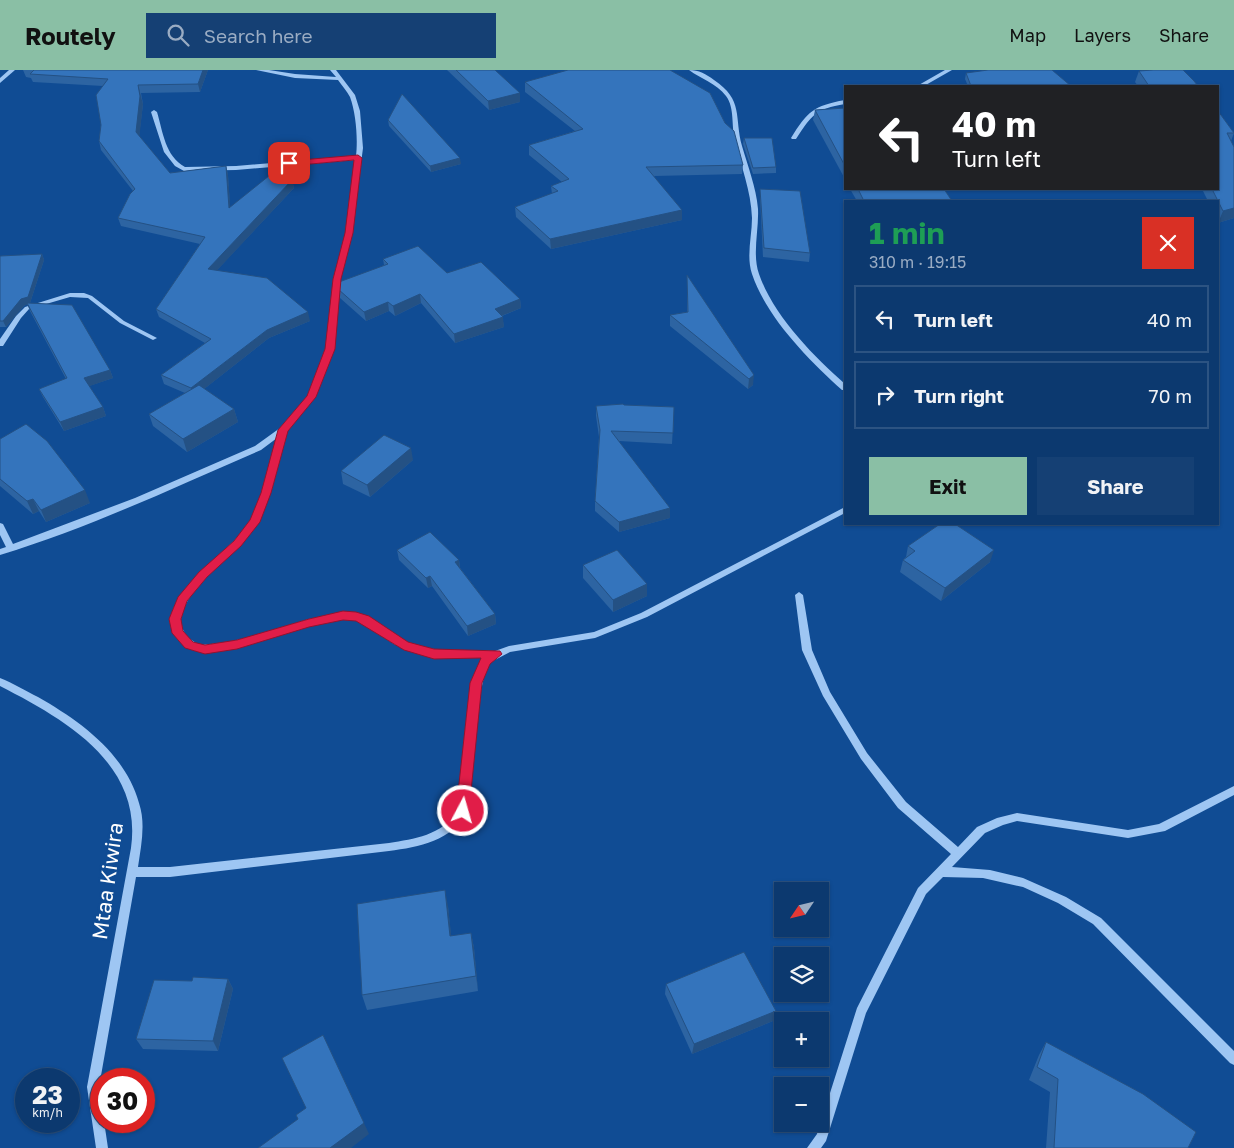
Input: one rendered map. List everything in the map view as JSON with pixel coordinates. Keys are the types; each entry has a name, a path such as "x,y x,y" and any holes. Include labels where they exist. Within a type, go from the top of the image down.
{"street":[{"path":"0,81 12,70"},
{"path":"259,70 295,76 341,80"},
{"path":"0,552 67,528 258,448 283,430 311,397 330,349 336,287 349,233 360,148 357,111 352,95 333,70"},
{"path":"692,70 724,90 733,102 736,135 752,186 755,223 753,252 755,271 771,307 825,372 844,387"},
{"path":"922,85 950,70"},
{"path":"794,138 812,111 825,105 844,102"},
{"path":"154,112 167,155 177,166 184,169 236,168 358,158"},
{"path":"0,344 18,316 27,308 70,295 84,295 90,298 122,322 152,338"},
{"path":"283,430 266,493 255,522 238,544 203,574 182,600 175,619 178,633 189,645 205,650 237,645 309,623 343,616 365,619 404,646 434,654 496,654"},
{"path":"131,872 170,872 389,847 424,842 440,834 454,824 463,811 476,683 485,662 496,654 509,649 594,635 616,627 644,615 844,511"},
{"path":"0,526 11,548"},
{"path":"799,595 806,650 826,693 864,756 902,805 958,854"},
{"name":"Mtaa Kiwira","path":"0,682 65,718 96,742 118,766 132,798 138,830 93,1087 102,1148"},
{"path":"813,1148 822,1137 861,1012 922,891 981,830 1001,821 1017,817 1128,834 1161,828 1234,790"},
{"path":"939,872 973,872 998,876 1048,894 1080,910 1097,921 1234,1059"}],"building":[{"path":"34,70 203,70 198,84 138,85 140,96 136,132 170,173 226,166 229,208 280,167 292,180 208,269 267,278 308,312 267,330 191,388 161,375 211,339 156,309 205,237 118,218 130,194 135,189 99,141 101,125 96,95 108,79 30,74"},
{"path":"456,70 495,70 520,93 488,101"},
{"path":"568,70 670,70 710,93 725,123 734,131 743,165 646,167 682,210 550,239 515,207 558,191 551,186 569,179 529,145 583,129 525,82"},
{"path":"988,70 1052,70 1070,85 971,85 966,73"},
{"path":"1183,70 1197,85 1148,85 1139,71"},
{"path":"402,94 460,158 430,166 388,120"},
{"path":"844,108 844,164 815,110"},
{"path":"1219,112 1234,133 1227,133 1234,147 1234,208 1223,211 1212,190 1219,190"},
{"path":"744,138 772,138 776,167 753,168"},
{"path":"760,189 800,191 810,253 764,248"},
{"path":"858,190 945,190 951,200 864,200"},
{"path":"418,246 447,273 481,262 520,299 495,309 503,317 454,334 420,294 393,306 388,302 364,312 338,289 339,282 388,264 383,259"},
{"path":"42,254 28,297 21,299 3,321 0,321 0,256"},
{"path":"687,275 754,375 749,379 670,315 688,312"},
{"path":"27,303 72,305 110,370 84,378 103,407 60,422 39,389 67,378"},
{"path":"199,385 234,409 183,439 149,414"},
{"path":"623,404 674,407 673,433 611,431 670,508 619,522 595,501 600,430 596,406"},
{"path":"26,424 47,441 85,490 41,510 33,499 27,501 0,479 0,439"},
{"path":"384,435 411,448 367,485 341,471"},
{"path":"939,525 956,525 994,550 945,588 903,560 915,551 908,546"},
{"path":"430,532 459,560 455,562 495,614 467,626 430,576 426,578 397,550"},
{"path":"617,550 647,584 613,600 583,565"},
{"path":"445,890 450,936 471,933 476,976 362,995 357,904"},
{"path":"744,952 776,1011 694,1044 666,984"},
{"path":"193,977 228,979 213,1041 136,1039 154,980 192,981"},
{"path":"323,1035 364,1123 330,1148 258,1148 298,1119 296,1115 306,1108 282,1058"},
{"path":"1046,1042 1143,1094 1196,1132 1188,1148 1054,1148 1058,1079 1037,1067"}],"route":[{"path":"289,163 358,158 358,171 349,233 337,279 330,349 311,397 296,417 283,430 266,493 255,522 238,544 203,574 182,600 175,619 178,633 189,645 205,650 237,645 309,623 343,616 356,616 365,619 384,634 404,646 434,654 496,654 485,662 476,683 463,811"}]}
